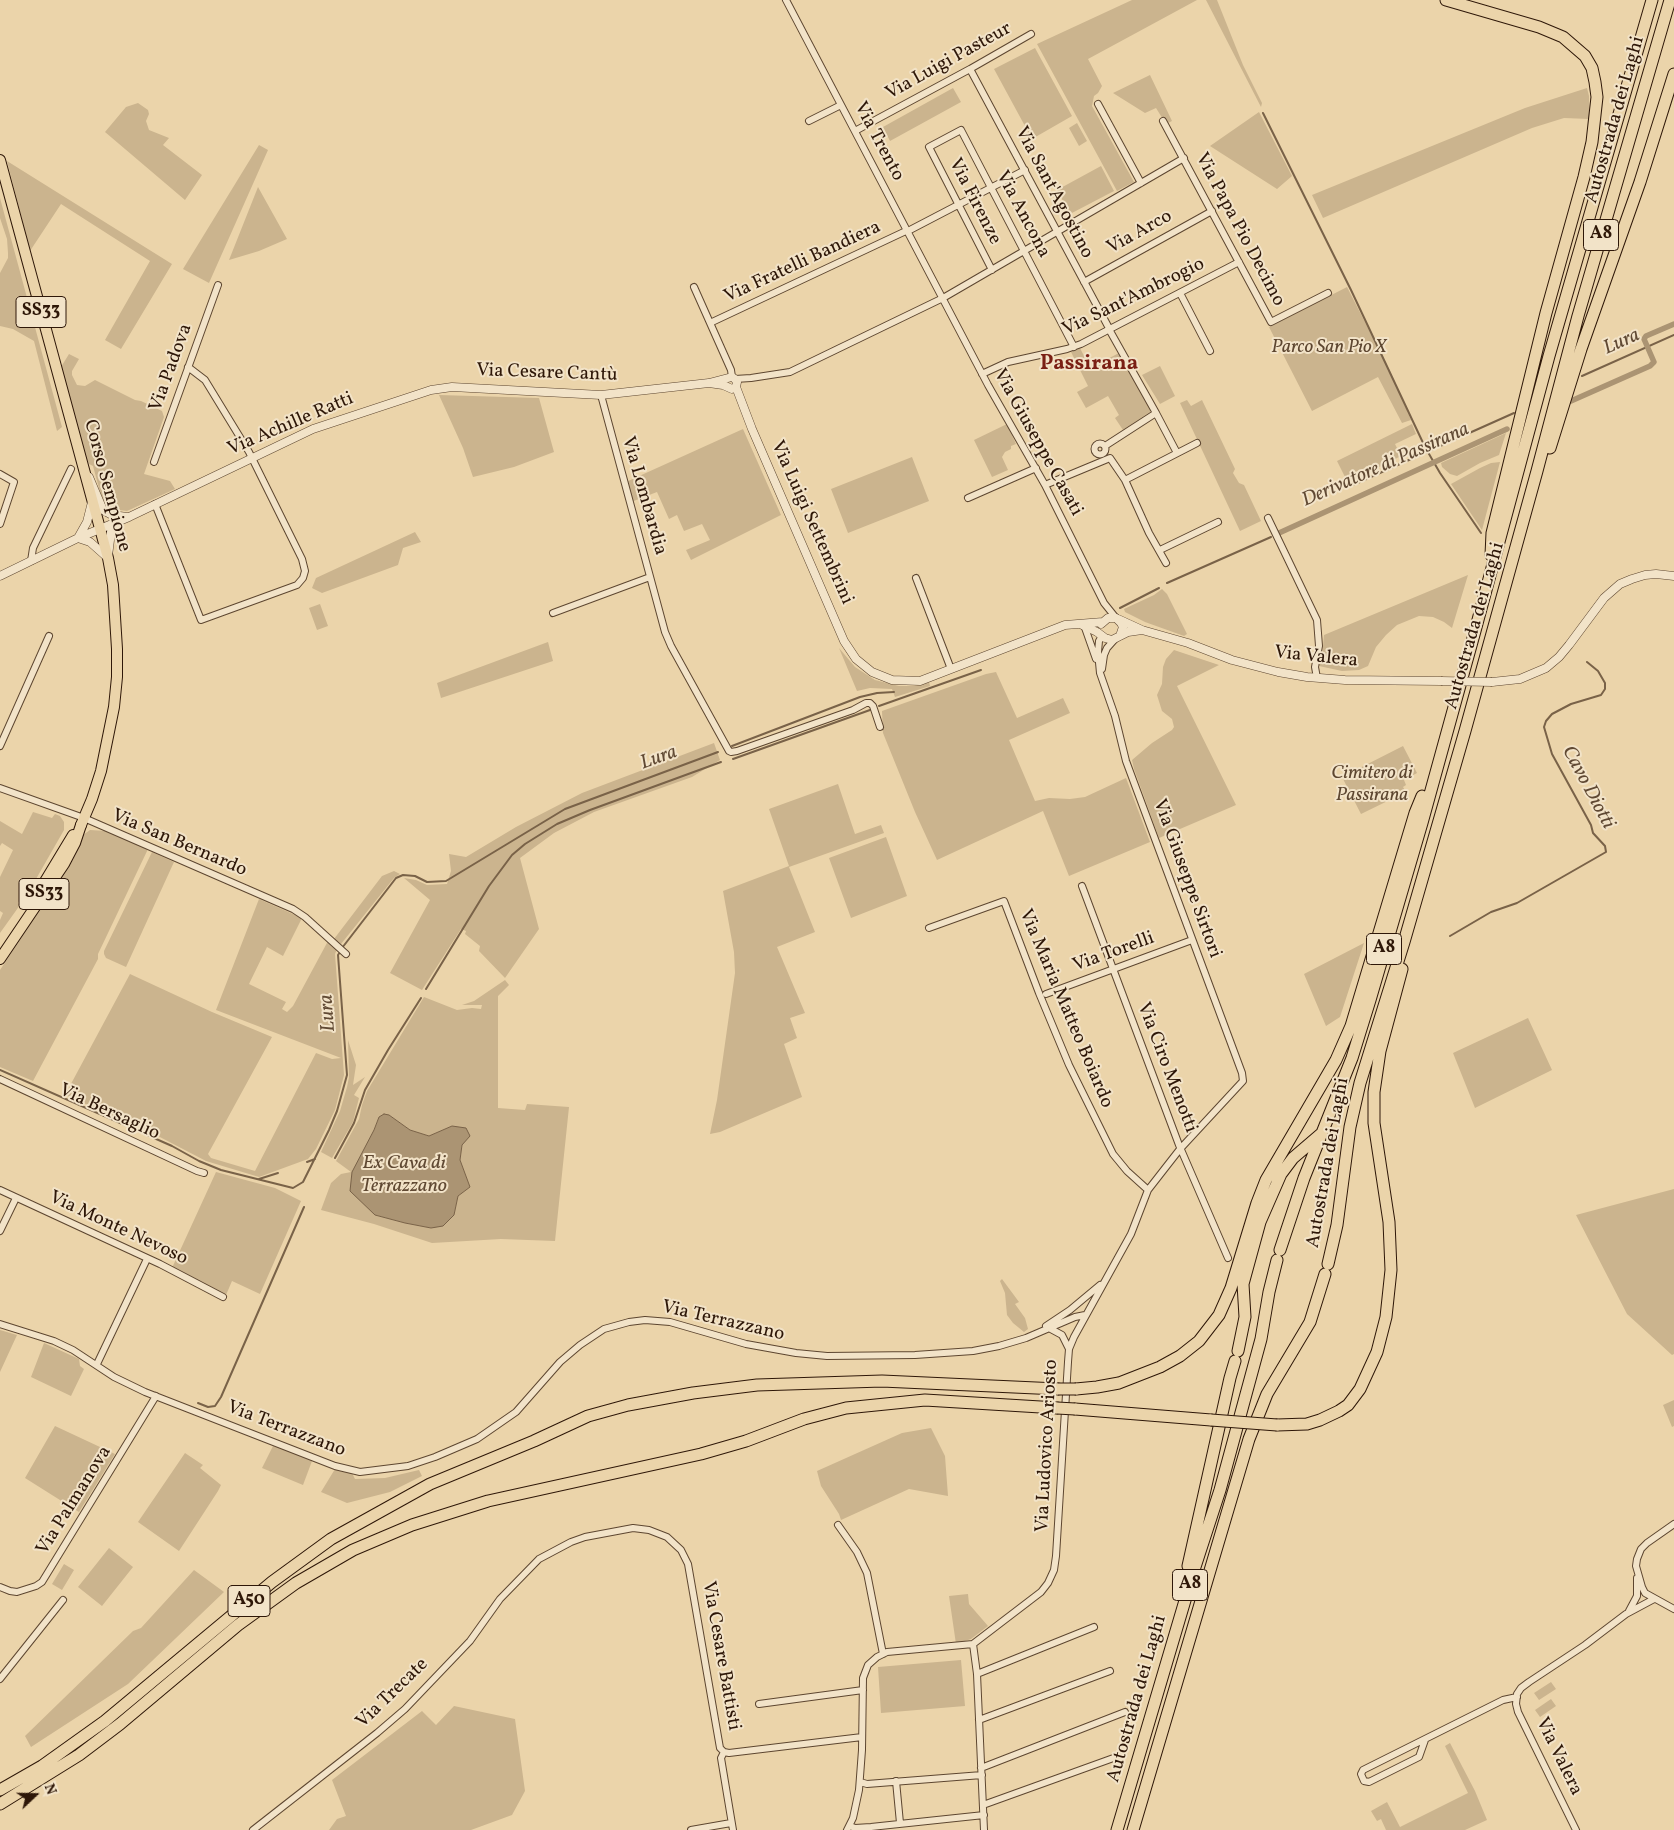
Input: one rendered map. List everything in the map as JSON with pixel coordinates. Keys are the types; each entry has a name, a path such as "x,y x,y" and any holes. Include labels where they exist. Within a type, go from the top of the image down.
{"highway":[{"path":"1446,0 1539,26 1563,37 1585,56 1592,68 1597,97 1595,127 1584,177 1556,276 1492,533 1489,580"},
{"name":"Autostrada dei Laghi","path":"1117,1830 1175,1633 1220,1490 1261,1339 1269,1292 1279,1255 1304,1178 1352,1058 1422,823 1548,356 1652,0"},
{"name":"Autostrada dei Laghi","path":"1133,1830 1249,1440 1267,1394 1310,1322 1326,1269 1337,1225 1354,1105 1404,942 1496,621 1578,316 1672,0"},
{"path":"1537,471 1550,447 1581,349 1658,128 1674,74"},
{"path":"1658,128 1674,89"},
{"name":"A50","path":"0,1790 42,1766 105,1721 272,1582 337,1535 397,1501 453,1473 534,1441 588,1416 628,1406 726,1388 775,1384 882,1381 1058,1389 1097,1387 1119,1383 1160,1367 1180,1356 1199,1341 1218,1315 1234,1280 1257,1203 1266,1180 1336,1060 1351,1026 1415,813 1437,763"},
{"name":"A50","path":"0,1804 79,1755 120,1724 238,1625 296,1583 352,1550 412,1525 488,1501 641,1468 728,1446 804,1419 846,1408 898,1402 925,1400 1075,1409 1277,1425 1294,1425 1320,1420 1339,1411 1348,1405 1365,1380 1382,1336 1390,1292 1390,1247 1387,1214 1373,1106 1380,1051 1402,971 1404,942"},
{"name":"A8","path":"1175,1633 1180,1600 1245,1317 1243,1284 1260,1222 1281,1174 1293,1158 1323,1133"}],"main road":[{"name":"Corso Sempione","path":"0,160 108,558 115,611 117,677 114,706 104,757 92,799 75,843 64,864 0,958"},
{"name":"Corso Sempione","path":"0,947 43,884 71,836 83,822"}],"street":[{"name":"Via Trento","path":"786,0 943,298"},
{"name":"Via Luigi Pasteur","path":"855,131 1031,34"},
{"name":"Via Sant'Agostino","path":"970,69 1177,453"},
{"path":"1098,104 1141,183"},
{"path":"809,121 841,105"},
{"name":"Via Papa Pio Decimo","path":"1164,121 1271,322 1328,293"},
{"name":"Via Ancona","path":"929,147 961,130 1074,347"},
{"name":"Via Firenze","path":"929,147 992,270"},
{"name":"Via Cesare Cantù","path":"443,388 600,395 709,383 732,383 794,370 943,298 1184,158"},
{"name":"Via Fratelli Bandiera","path":"710,323 908,231 1025,170"},
{"name":"Via Arco","path":"1084,282 1212,211"},
{"name":"Via Sant'Ambrogio","path":"982,374 1008,362 1074,347 1239,262"},
{"name":"Via Padova","path":"154,462 218,285"},
{"path":"694,287 731,370 732,383"},
{"path":"1180,293 1210,351"},
{"name":"Via Giuseppe Casati","path":"943,298 982,374 1036,468 1104,603 1117,619"},
{"path":"155,504 201,620 297,585 303,578 305,571 302,559 252,457 204,380 188,367"},
{"name":"Via Luigi Settembrini","path":"732,383 840,630 858,655 874,668 892,675 927,678 1065,625 1081,625 1103,621"},
{"name":"Via Achille Ratti","path":"0,576 313,429 406,397 443,388"},
{"name":"Via Lombardia","path":"600,395 665,632 712,718 721,739 731,752 844,713 866,703 874,706 880,727"},
{"path":"1098,463 1102,451 1156,413"},
{"path":"1125,480 1197,443"},
{"path":"1102,451 1110,458 1125,480 1149,534 1166,563"},
{"path":"1044,484 1110,458"},
{"path":"82,464 103,510 112,515 129,517"},
{"path":"968,498 1036,468"},
{"path":"31,561 33,548 71,469"},
{"path":"0,474 14,482 0,524"},
{"path":"92,502 86,522 78,538 93,544 108,558"},
{"path":"108,558 111,532 115,526 129,517"},
{"path":"1268,518 1317,620 1319,646 1315,667 1316,678"},
{"path":"1160,550 1218,522"},
{"name":"Via Valera","path":"1117,619 1142,630 1188,643 1255,667 1316,678 1494,682 1520,679 1546,668 1569,645 1604,598 1620,584 1632,578 1645,575 1674,576"},
{"path":"552,614 650,577"},
{"path":"916,578 950,669"},
{"path":"1102,636 1100,630 1105,614 1104,603"},
{"path":"1103,621 1110,617 1117,619 1122,627 1118,637"},
{"path":"1081,625 1108,639 1128,632 1142,630"},
{"path":"1081,625 1099,666"},
{"path":"0,746 48,636"},
{"name":"Via Giuseppe Sirtori","path":"1102,636 1098,646 1099,666 1116,716 1126,760 1242,1073 1241,1084"},
{"name":"Via Giuseppe Sirtori","path":"1104,683 1103,660 1107,648 1118,637"},
{"path":"1307,676 1315,667"},
{"name":"Via San Bernardo","path":"0,788 293,909 311,921 346,954"},
{"name":"Via Ciro Menotti","path":"1082,886 1180,1148 1228,1258"},
{"name":"Via Maria Matteo Boiardo","path":"929,928 1004,901 1069,1065 1113,1154 1127,1171 1148,1190"},
{"name":"Via Torelli","path":"1046,994 1192,940"},
{"name":"Via Bersaglio","path":"0,1079 204,1173"},
{"name":"Via Ludovico Ariosto","path":"883,1654 895,1651 973,1644 1041,1592 1048,1584 1054,1570 1059,1522 1070,1349 1085,1316 1131,1234 1148,1190 1180,1148 1241,1084"},
{"name":"Via Monte Nevoso","path":"1,1192 147,1258 222,1297"},
{"path":"0,1231 16,1198"},
{"path":"97,1364 147,1258"},
{"name":"Via Terrazzano","path":"1036,1333 1070,1310 1105,1281"},
{"path":"1070,1310 1077,1308 1085,1316"},
{"name":"Via Terrazzano","path":"0,1324 54,1341 97,1364 126,1383 156,1396 335,1466 351,1471 371,1471 396,1468 419,1462 477,1439 516,1412 560,1362 580,1344 604,1329 629,1322 645,1320 670,1322 746,1344 796,1353 827,1356 915,1355 965,1352 999,1346 1026,1338 1075,1317 1085,1316"},
{"path":"1049,1328 1062,1335 1070,1349"},
{"name":"Via Palmanova","path":"0,1587 17,1592 42,1582 156,1396"},
{"path":"1626,1614 1637,1596 1636,1566 1641,1549 1646,1543 1674,1524"},
{"path":"838,1525 861,1558 867,1572 883,1654 868,1665 864,1678 860,1782 855,1810 848,1828 899,1826 984,1815"},
{"name":"Via Cesare Battisti","path":"536,1562 549,1553 585,1537 636,1528 658,1532 674,1542 684,1555 690,1569 720,1748 724,1752 729,1753 862,1737"},
{"name":"Via Trecate","path":"254,1830 377,1733 404,1709 470,1640 500,1599 536,1562"},
{"path":"1636,1566 1645,1593 1674,1609"},
{"path":"1637,1596 1645,1593"},
{"path":"1425,1740 1421,1755 1369,1782 1364,1781 1361,1774 1363,1770 1503,1700 1517,1696 1524,1686 1586,1645 1626,1614 1654,1598"},
{"path":"0,1679 63,1600"},
{"path":"977,1674 1094,1627"},
{"path":"973,1644 977,1674 984,1830"},
{"path":"979,1720 1110,1671"},
{"path":"759,1704 863,1690"},
{"name":"Via Valera","path":"1517,1696 1518,1712 1576,1830"},
{"path":"860,1782 867,1784 982,1771 1125,1712"},
{"path":"1414,1745 1420,1749 1421,1755"},
{"path":"724,1752 721,1758 732,1830"},
{"path":"983,1805 1119,1756"},
{"path":"896,1781 899,1826"},
{"path":"691,1830 731,1822"}],"green space":[{"path":"1132,0 1197,0 1088,59 1102,86 1094,96 1092,106 1134,182 1117,191 1037,44"},
{"path":"1206,0 1217,0 1243,65 1262,103 1261,107"},
{"path":"1035,48 1072,116 1032,139 994,69"},
{"path":"1150,75 1172,121 1166,124 1156,108 1145,113 1113,93"},
{"path":"953,88 961,102 890,141 883,127"},
{"path":"1587,88 1589,119 1564,118 1532,128 1323,218 1312,195 1525,108"},
{"path":"138,103 148,110 149,114 146,121 149,130 169,138 163,145 202,175 185,200 105,132 126,107"},
{"path":"1259,112 1292,176 1277,189 1210,146"},
{"path":"1077,123 1087,141 1079,146 1069,128"},
{"path":"259,145 268,150 209,283 183,269"},
{"path":"7,161 172,264 121,349 105,340 150,261 61,204 30,251"},
{"path":"1101,166 1114,191 1070,214 1057,190"},
{"path":"258,187 287,239 259,251 229,260"},
{"path":"0,198 62,427 57,431 34,341 13,329 0,326 0,273 8,258 8,253 7,239 0,218"},
{"name":"Parco San Pio X","path":"1347,287 1390,371 1411,420 1402,423 1378,377 1312,411 1269,327"},
{"path":"1080,348 1090,368 1119,353 1150,412 1123,430 1115,418 1119,415 1108,396 1086,408 1077,392 1088,386 1071,352"},
{"path":"69,354 79,359 72,371 77,385 85,386 95,380 162,411 164,417 144,474 170,481 175,489 127,511 111,509 106,505 102,499 93,466 89,464 83,450 61,367"},
{"path":"1160,366 1175,396 1160,404 1142,375"},
{"path":"439,395 539,398 554,452 514,467 473,477 463,448"},
{"path":"1187,400 1191,406 1202,400 1235,469 1233,473 1239,483 1244,485 1261,521 1240,531 1180,403"},
{"path":"1007,424 1016,444 1011,446 1011,449 1005,452 1002,457 1008,470 992,477 974,440"},
{"path":"1412,424 1416,434 1395,444 1401,456 1348,483 1337,461"},
{"path":"743,429 781,515 691,560 686,550 710,540 702,524 684,531 677,515 669,519 657,492 631,502 626,482"},
{"path":"1506,433 1499,455 1457,476 1450,474 1442,467 1441,463"},
{"path":"912,457 929,501 848,533 831,489"},
{"path":"1500,462 1482,530 1451,484 1491,463"},
{"path":"415,532 421,542 403,548 398,565 322,593 312,588 316,578"},
{"path":"1468,575 1452,628 1433,617 1419,616 1397,625 1386,635 1376,647 1368,666 1359,670 1342,671 1319,666 1322,657 1324,635"},
{"path":"1162,589 1167,594 1187,634 1184,636 1145,622 1125,612 1124,609 1154,595"},
{"path":"320,604 328,626 317,630 309,608"},
{"path":"548,642 553,661 441,698 437,683"},
{"path":"839,648 855,667 875,680 899,686 914,686 929,682 930,686 895,697 892,689 870,688 857,691"},
{"path":"1174,650 1219,665 1177,686 1236,805 1159,838 1132,760 1174,727 1172,719 1162,711 1157,695 1162,684 1163,667 1166,659"},
{"path":"996,672 1017,718 1063,698 1070,713 1009,740 1035,801 1049,798 1070,799 1085,797 1126,778 1150,842 1069,876 1043,811 937,860 883,733 882,711"},
{"path":"714,743 720,760 692,777 594,812 554,833 520,858 539,929 505,978 479,951 480,946 465,934 466,931 461,929 422,990 390,973 430,900 404,878 416,880 427,885 447,884 451,871 449,854 466,857 516,827 582,793"},
{"name":"Cimitero di Passirana","path":"1403,746 1417,773 1404,780 1406,785 1403,787 1406,792 1361,814 1342,777"},
{"path":"838,784 855,834 881,825 884,833 789,867 815,932 777,947 805,1013 790,1018 797,1038 784,1044 802,1097 720,1132 710,1134 717,1100 735,973 734,952 723,891 789,866 769,809"},
{"path":"33,812 52,818 55,814 60,816 64,822 64,830 33,884 18,903 20,905 0,933 0,920 3,913 0,911 0,877 13,850 2,843 0,846 0,821 22,834"},
{"path":"90,830 106,831 148,849 98,954 98,959 33,1081 0,1067 0,970 73,859 83,835"},
{"path":"886,837 907,896 851,918 829,858"},
{"path":"152,852 174,862 126,967 106,958 104,951"},
{"path":"394,871 400,874 394,878 341,944 334,939 382,876"},
{"path":"259,899 302,918 283,956 267,947 249,984 286,1002 282,1009 287,1012 293,1006 328,941 337,949 335,954 344,1075 335,1110 316,1149 308,1159 259,1177 206,1161 156,1135 65,1095 130,974 272,1037 208,1154 211,1158 255,1171 316,1053 332,1059 341,1058 216,1010"},
{"path":"1364,943 1340,1017 1326,1026 1304,974"},
{"path":"505,980 509,985 498,996 498,1108 525,1110 527,1104 569,1107 555,1241 501,1239 432,1243 374,1224 321,1210 331,1183 341,1174 351,1172 336,1161 359,1119 367,1091 424,997 457,1010 481,1009 482,1005 462,1005 474,1001","holes":["389,1115 410,1130 429,1136 452,1126 462,1145 460,1160 470,1187 458,1196 454,1215 431,1228 375,1215 374,1130 379,1117"]},
{"path":"1528,1018 1552,1070 1475,1108 1453,1053"},
{"path":"348,1040 356,1065 353,1085 365,1077 354,1095 359,1098 353,1122 332,1158 321,1152 340,1111 347,1087 349,1077"},
{"path":"216,1172 275,1188 301,1201 260,1294 232,1281 226,1295 172,1268"},
{"path":"1674,1189 1674,1354 1672,1355 1627,1314 1576,1215"},
{"path":"1002,1279 1019,1302 1015,1304 1025,1318 1028,1329 1024,1332 1007,1315 1005,1293 1000,1281"},
{"path":"0,1330 17,1335 0,1372"},
{"path":"44,1343 79,1359 80,1366 84,1369 71,1396 31,1377"},
{"path":"1674,1400 1674,1426 1672,1427 1663,1405"},
{"path":"55,1426 115,1454 79,1512 25,1478"},
{"path":"931,1428 945,1456 948,1496 909,1489 841,1520 821,1486 817,1471 902,1433"},
{"path":"273,1446 299,1454 312,1461 303,1485 262,1468"},
{"path":"185,1453 203,1465 200,1468 221,1485 179,1551 138,1522"},
{"path":"335,1469 352,1473 355,1479 385,1478 419,1470 422,1476 390,1492 347,1503 321,1492"},
{"path":"109,1548 133,1567 102,1606 78,1587"},
{"path":"64,1564 74,1570 62,1590 52,1584"},
{"path":"194,1570 224,1592 128,1684 31,1747 25,1736 133,1631 141,1628"},
{"path":"968,1594 969,1604 988,1626 971,1639 956,1644 949,1596"},
{"path":"961,1660 965,1706 881,1713 878,1667"},
{"path":"1551,1682 1556,1689 1539,1700 1534,1693"},
{"path":"1551,1699 1556,1706 1540,1717 1535,1710"},
{"path":"454,1706 515,1719 525,1791 512,1815 471,1830 329,1830 337,1819 346,1816 332,1780 422,1711 436,1725"},
{"path":"1450,1743 1475,1791 1487,1820 1465,1830 1386,1830 1381,1819 1377,1821 1371,1811 1387,1802 1400,1827 1468,1793 1445,1746"}],"water":[{"name":"Ex Cava di Terrazzano","path":"384,1114 389,1115 410,1130 429,1136 452,1126 466,1128 470,1136 462,1145 460,1160 470,1187 458,1196 454,1215 443,1226 431,1228 375,1215 350,1191 352,1172 379,1117"}],"waterway":[{"path":"1263,113 1351,290 1425,447 1440,473 1481,533"},
{"name":"Derivatore di Passirana","path":"1571,401 1650,366 1654,362 1644,339 1646,336 1674,324"},
{"name":"Lura","path":"1582,376 1674,335"},
{"name":"Lura","path":"1353,485 1514,413"},
{"name":"Derivatore di Passirana","path":"1279,533 1507,429"},
{"path":"1167,583 1271,537"},
{"path":"1120,608 1159,588"},
{"name":"Cavo Diotti","path":"1450,936 1491,912 1517,903 1606,852 1605,846 1593,833 1591,825 1552,754 1544,727 1552,714 1571,704 1601,695 1605,689 1605,683 1598,671 1587,662"},
{"path":"879,706 981,670"},
{"name":"Lura","path":"732,746 860,697 894,692"},
{"path":"733,759 870,710"},
{"name":"Lura","path":"342,948 396,878 403,875 415,876 427,882 446,881 565,809 718,752"},
{"path":"426,989 489,886 512,855 525,844 557,824 590,810 721,762"},
{"name":"Lura","path":"0,1070 172,1146 199,1161 221,1170 293,1188 303,1182 329,1130 337,1111 347,1075 338,955 340,952"},
{"path":"335,1158 354,1123 365,1090 421,998"},
{"name":"Lura","path":"307,1162 315,1159"},
{"path":"259,1179 278,1173"},
{"path":"198,1403 208,1407 215,1406 221,1397 304,1207"}],"district":[{"name":"Passirana","path":"1089,365"}]}
